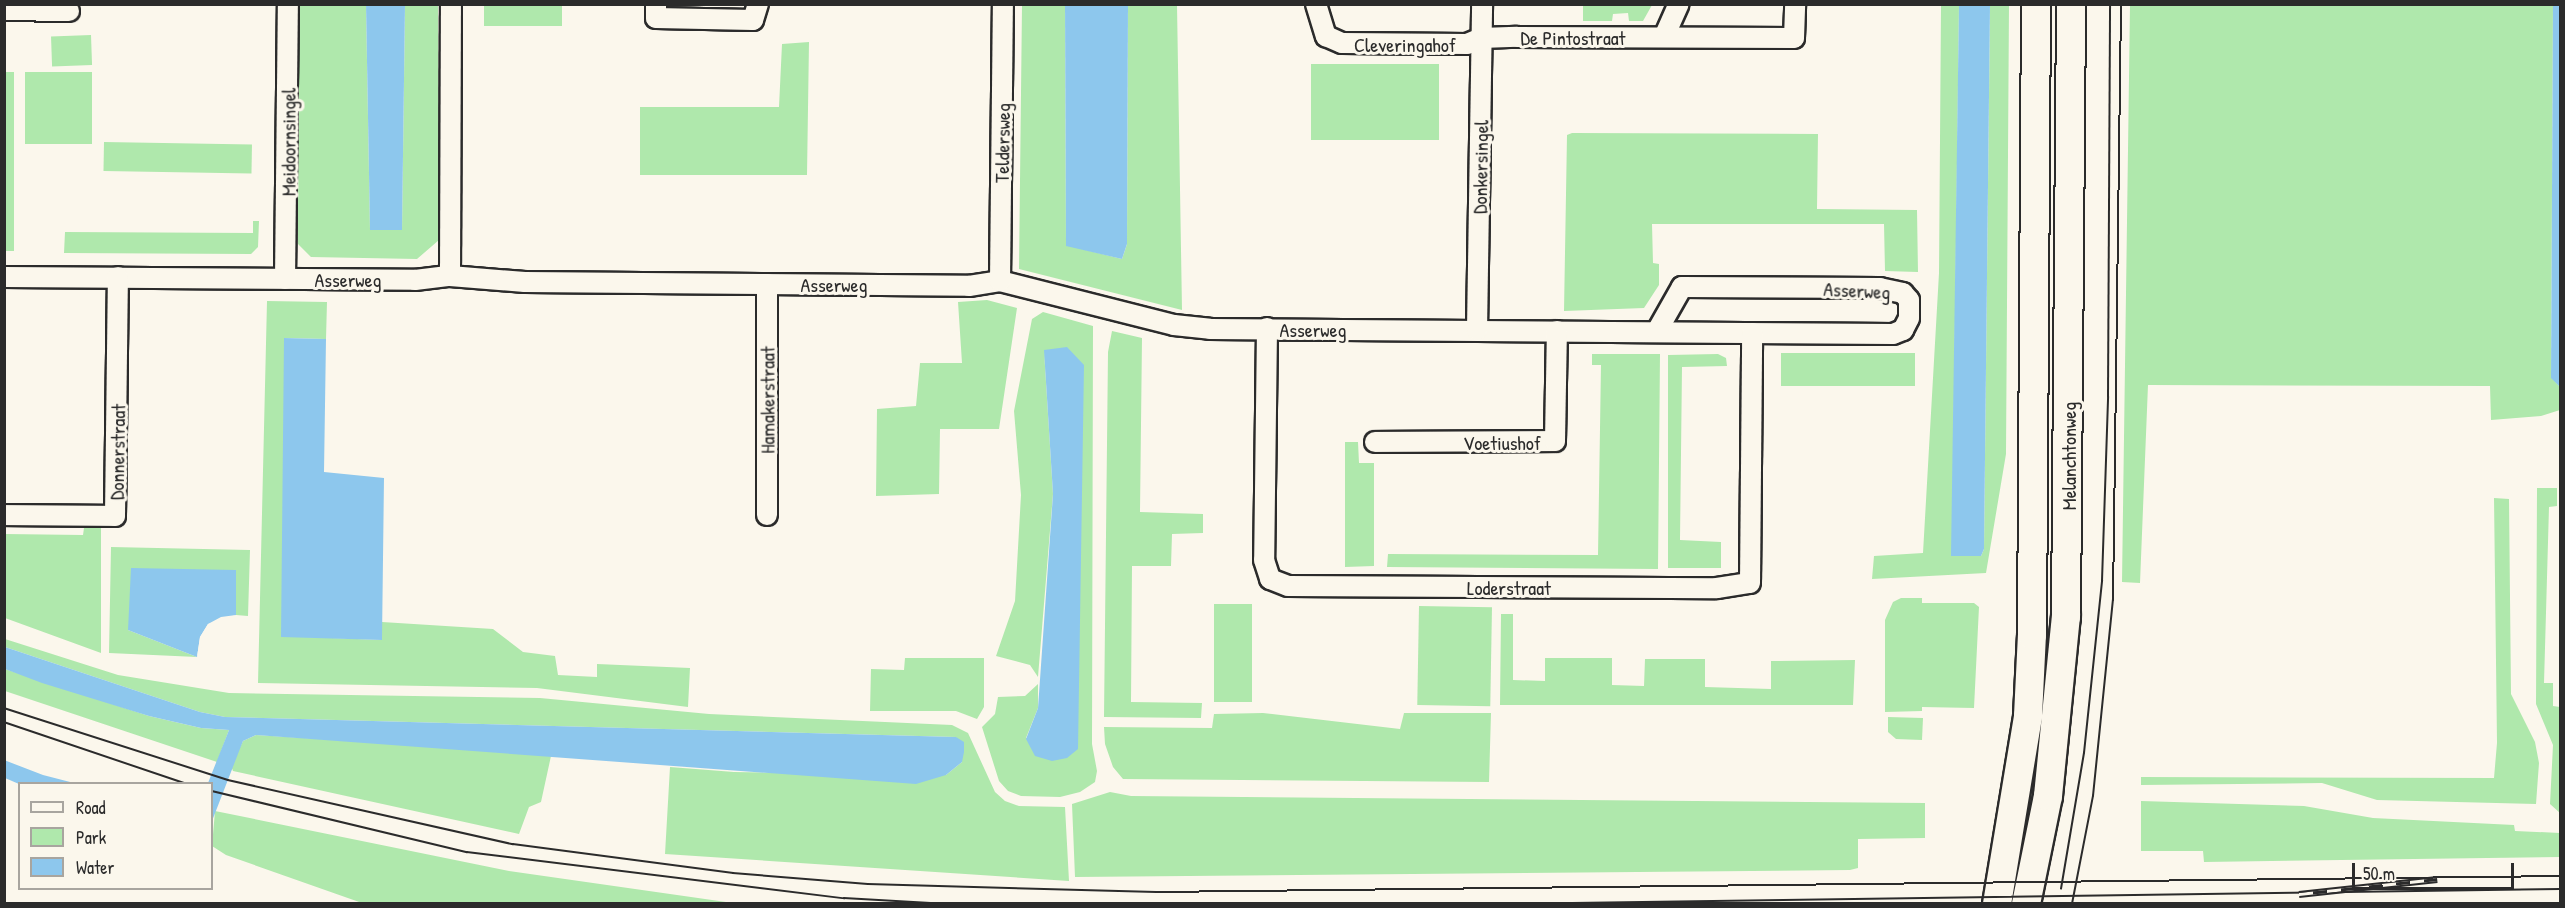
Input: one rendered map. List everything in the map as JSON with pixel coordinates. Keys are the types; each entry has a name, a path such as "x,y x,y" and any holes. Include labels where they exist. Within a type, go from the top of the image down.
{"street":[{"name":"Meidoornsingel","path":"285,279 288,4"},
{"path":"450,276 451,4"},
{"path":"656,4 656,18 753,20 758,4"},
{"name":"Teldersweg","path":"1000,281 1003,4"},
{"name":"Cleveringahof","path":"1316,4 1326,36 1342,43 1467,44 1481,38"},
{"name":"Donkersingel","path":"1478,330 1482,4"},
{"path":"1664,37 1679,4"},
{"name":"De Pintostraat","path":"1481,38 1794,38 1794,4"},
{"name":"Melanchtonweg","path":"1997,903 2028,716 2032,635 2037,4"},
{"name":"Melanchtonweg","path":"2026,903 2048,796 2066,617 2072,4"},
{"path":"4,10 69,11"},
{"name":"Asserweg","path":"4,277 415,280 450,276 525,282 969,286 1000,281 1174,325 1267,328 1893,334 1903,330 1908,318 1909,300 1903,293 1880,288 1682,287 1657,331"},
{"name":"Donnerstraat","path":"4,515 116,516 118,277"},
{"name":"Hamakerstraat","path":"767,284 767,515"},
{"name":"Loderstraat","path":"1267,328 1264,560 1270,579 1288,586 1717,588 1750,583 1752,333"},
{"name":"Voetiushof","path":"1376,442 1555,441 1557,331"}],"green space":[{"path":"1583,4 1652,5 1643,21 1629,21 1628,13 1613,14 1612,21 1583,21"},
{"path":"298,5 366,5 370,230 402,230 405,5 438,5 439,240 417,259 311,257 298,244"},
{"path":"484,5 562,5 562,26 484,26"},
{"path":"1022,5 1065,5 1066,245 1122,259 1127,244 1128,5 1177,5 1182,310 1019,269"},
{"path":"1941,5 1959,5 1952,556 1981,556 1984,549 1990,5 2009,5 2006,454 1986,573 1872,579 1874,556 1923,553 1939,273"},
{"path":"2130,5 2553,5 2551,377 2560,387 2560,410 2541,416 2491,420 2490,386 2148,385 2140,583 2122,582"},
{"path":"91,35 92,65 52,66 51,36"},
{"path":"809,42 807,175 640,175 640,107 779,107 782,44"},
{"path":"1311,64 1439,64 1439,140 1311,140"},
{"path":"5,72 14,72 14,251 5,251"},
{"path":"25,72 92,72 92,144 25,144"},
{"path":"1572,133 1818,134 1817,209 1917,210 1918,272 1885,271 1884,224 1652,224 1653,263 1659,264 1659,285 1644,308 1564,311 1567,135"},
{"path":"104,142 252,145 251,174 103,171"},
{"path":"253,221 259,221 258,247 251,254 64,253 65,232 253,233"},
{"path":"987,300 1017,308 999,429 940,429 939,494 876,496 877,409 916,406 920,363 962,363 958,302"},
{"path":"267,301 327,302 326,339 285,338 282,636 382,640 382,622 493,629 523,652 555,656 558,675 597,677 597,664 690,668 688,707 537,688 258,683"},
{"path":"1043,312 1093,326 1092,744 1097,771 1095,782 1080,792 1060,797 1021,796 1008,791 999,781 982,727 995,714 998,697 1025,696 1038,684 1038,708 1026,738 1078,749 1044,350 1053,494 1038,677 1030,665 996,656 1015,601 1021,495 1014,411 1032,319"},
{"path":"1112,331 1142,338 1140,512 1203,514 1203,533 1172,534 1171,566 1132,566 1131,702 1202,703 1201,718 1104,717 1108,352"},
{"path":"1781,353 1915,353 1915,386 1781,386"},
{"path":"1592,354 1660,354 1658,569 1387,567 1388,554 1598,555 1601,365 1592,365"},
{"path":"1718,354 1726,358 1727,366 1682,367 1680,540 1721,542 1721,568 1668,568 1668,355"},
{"path":"1345,442 1358,442 1359,463 1374,463 1374,566 1345,567"},
{"path":"2537,488 2557,488 2557,506 2549,507 2544,683 2553,683 2553,706 2560,707 2560,813 2550,804 2553,745 2536,704"},
{"path":"2494,498 2509,499 2511,694 2535,742 2539,763 2536,804 2377,800 2322,783 2141,785 2141,777 2494,778 2497,743"},
{"path":"101,527 101,653 5,618 5,534 83,535 84,528"},
{"path":"111,547 250,550 248,616 236,615 236,570 128,630 197,657 109,653"},
{"path":"1901,598 1922,598 1922,603 1974,603 1979,607 1974,708 1922,707 1922,711 1885,712 1885,620 1893,602"},
{"path":"1214,604 1252,604 1252,702 1214,702"},
{"path":"1419,606 1492,607 1490,706 1417,705"},
{"path":"1501,614 1513,614 1513,680 1545,681 1545,658 1612,658 1612,685 1644,686 1645,659 1705,659 1705,687 1771,689 1771,661 1855,660 1853,705 1500,705"},
{"path":"5,639 118,675 229,693 540,698 709,714 952,725 968,733 995,792 1005,801 1019,806 1065,807 1069,881 665,854 670,767 734,772 946,775 962,762 956,737 225,717 200,712 5,647"},
{"path":"905,658 984,658 984,707 977,719 956,711 870,711 871,669 904,670"},
{"path":"5,669 149,716 201,728 229,730 217,762 5,691"},
{"path":"1263,713 1400,729 1404,713 1491,713 1489,782 1123,779 1113,767 1105,744 1104,727 1212,728 1214,714"},
{"path":"1888,717 1923,718 1922,740 1896,739 1888,732"},
{"path":"256,735 496,750 551,756 541,802 529,807 519,834 233,771 231,766 243,741"},
{"path":"1110,792 1131,796 1925,803 1925,838 1858,839 1858,868 1850,870 1075,877 1072,804"},
{"path":"2141,801 2304,806 2373,818 2514,825 2515,831 2560,833 2560,857 2204,862 2203,851 2141,851"},
{"path":"215,811 509,871 733,903 362,903 226,855 213,847"}],"water":[{"path":"2560,4 2560,387 2551,378 2553,5"},
{"path":"366,5 405,5 402,230 370,230"},
{"path":"1065,5 1128,5 1127,244 1122,259 1066,246"},
{"path":"1959,5 1990,5 1984,549 1981,556 1951,556"},
{"path":"284,338 326,339 324,472 384,478 382,640 281,637"},
{"path":"1067,347 1084,365 1078,749 1067,758 1052,761 1035,756 1026,739 1038,708 1053,494 1044,350"},
{"path":"131,568 236,570 236,615 221,617 208,624 200,637 197,657 128,630"},
{"path":"5,647 200,712 225,717 956,737 964,742 964,752 962,762 946,775 916,784 256,735 243,741 213,818 213,782 208,782 229,730 201,728 149,716 42,683 5,669"},
{"path":"4,760 43,775 70,782 18,784 5,778"}],"pier":[{"path":"236,615 210,627 197,657 200,637 208,624"}],"tram line":[{"path":"2061,889 2084,753 2102,581 2108,397 2110,4"},
{"path":"2072,904 2093,796 2113,600 2121,4"},
{"path":"4,708 228,780 513,844 733,873 868,884 1156,892 2560,876"},
{"path":"4,722 181,782"},
{"path":"213,791 467,852 844,898 948,904"},
{"path":"1502,904 2560,889"}],"railway":[{"path":"2299,894 2437,879"}]}
